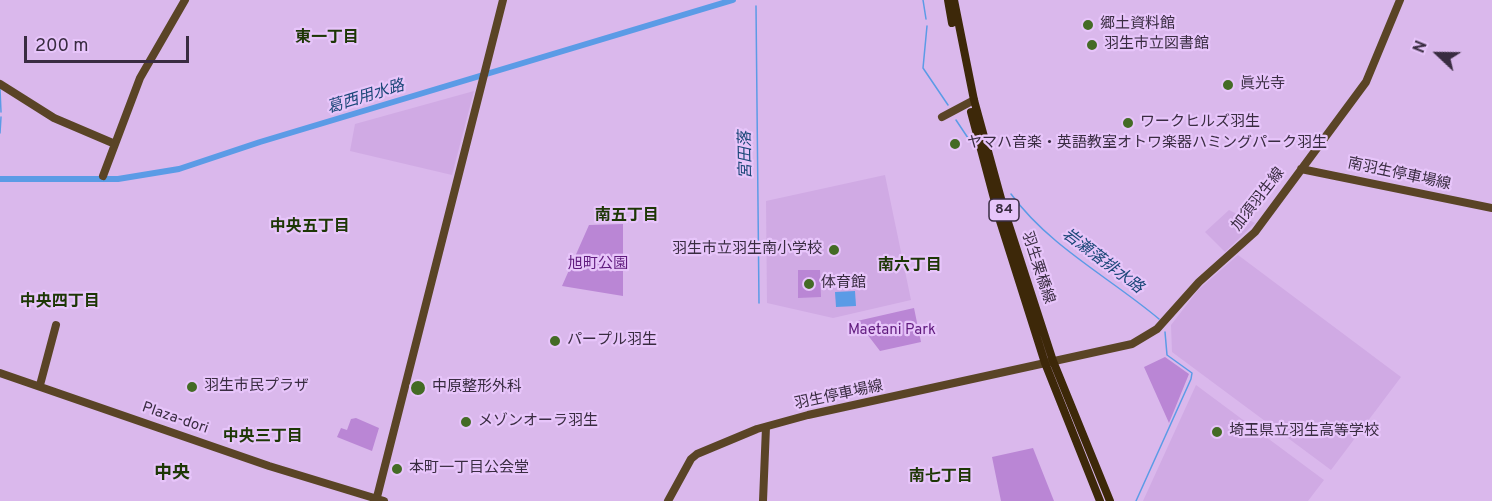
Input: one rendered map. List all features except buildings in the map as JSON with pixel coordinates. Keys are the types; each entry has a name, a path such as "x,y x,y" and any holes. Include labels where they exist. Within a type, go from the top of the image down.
{"main road":[{"name":"羽生栗橋線","path":"948,0 971,101 1049,362 1100,501"},
{"name":"羽生栗橋線","path":"954,0 971,101"},
{"name":"羽生栗橋線","path":"1049,362 1110,501"}],"street":[{"path":"103,176 142,75 185,0"},
{"path":"379,500 503,0"},
{"name":"加須羽生線","path":"1049,362 1132,344 1157,329 1199,282 1254,231 1366,82 1400,0"},
{"path":"0,84 54,118 115,144"},
{"path":"942,117 971,101"},
{"name":"南羽生停車場線","path":"1301,169 1492,208"},
{"path":"40,385 56,325"},
{"name":"羽生停車場線","path":"668,501 691,459 724,441 766,427 1049,362"},
{"name":"Plaza-dori","path":"0,373 40,385 176,435 379,500"},
{"path":"763,501 766,427"}],"shaded area":[{"path":"474,91 452,175 350,151 355,124"},
{"name":"羽生市立羽生南小学校","path":"885,175 911,300 833,318 767,303 766,201"},
{"path":"1229,210 1255,223 1225,252 1205,232"},
{"path":"1238,255 1401,377 1331,470 1172,352 1171,325 1198,290"},
{"name":"埼玉県立羽生高等学校","path":"1196,385 1324,480 1308,501 1143,501"}],"green space":[{"name":"旭町公園","path":"623,224 623,296 562,286 589,225"},
{"name":"体育館","path":"798,270 820,270 821,297 798,298"},
{"name":"Maetani Park","path":"914,308 921,342 880,351 857,321"},
{"path":"1165,357 1189,374 1169,423 1144,367"},
{"path":"356,418 379,428 372,451 337,437 341,428 347,430 351,419"},
{"path":"1033,448 1054,501 1001,501 992,457"}],"water":[{"path":"855,291 856,306 836,307 835,292"}],"waterway":[{"name":"葛西用水路","path":"0,179 118,179 179,169 260,142 733,0"},
{"name":"岩瀬落排水路","path":"923,0 926,19"},
{"name":"宮田落","path":"756,6 759,303"},
{"name":"岩瀬落排水路","path":"927,26 923,68 948,105"},
{"path":"0,89 1,112"},
{"path":"0,133 1,117"},
{"name":"岩瀬落排水路","path":"956,120 972,144"},
{"name":"岩瀬落排水路","path":"1011,194 1027,213 1062,246 1159,319"},
{"name":"岩瀬落排水路","path":"1136,501 1191,379 1192,373 1167,355 1165,332"}],"place":[{"name":"郷土資料館","path":"1088,25"},
{"name":"羽生市立図書館","path":"1092,45"},
{"name":"眞光寺","path":"1228,85"},
{"name":"ワークヒルズ羽生","path":"1128,123"},
{"name":"ヤマハ音楽・英語教室オトワ楽器ハミングパーク羽生","path":"955,144"},
{"name":"羽生市立羽生南小学校","path":"834,250"},
{"name":"体育館","path":"809,284"},
{"name":"パープル羽生","path":"555,341"},
{"name":"羽生市民プラザ","path":"192,387"},
{"name":"中原整形外科","path":"418,388"},
{"name":"メゾンオーラ羽生","path":"466,422"},
{"name":"埼玉県立羽生高等学校","path":"1217,432"},
{"name":"本町一丁目公会堂","path":"397,469"}],"district":[{"name":"東一丁目","path":"327,39"},
{"name":"南五丁目","path":"627,217"},
{"name":"中央五丁目","path":"310,228"},
{"name":"南六丁目","path":"910,267"},
{"name":"中央四丁目","path":"60,303"},
{"name":"中央三丁目","path":"263,438"},
{"name":"中央","path":"172,474"},
{"name":"南七丁目","path":"941,478"}]}
